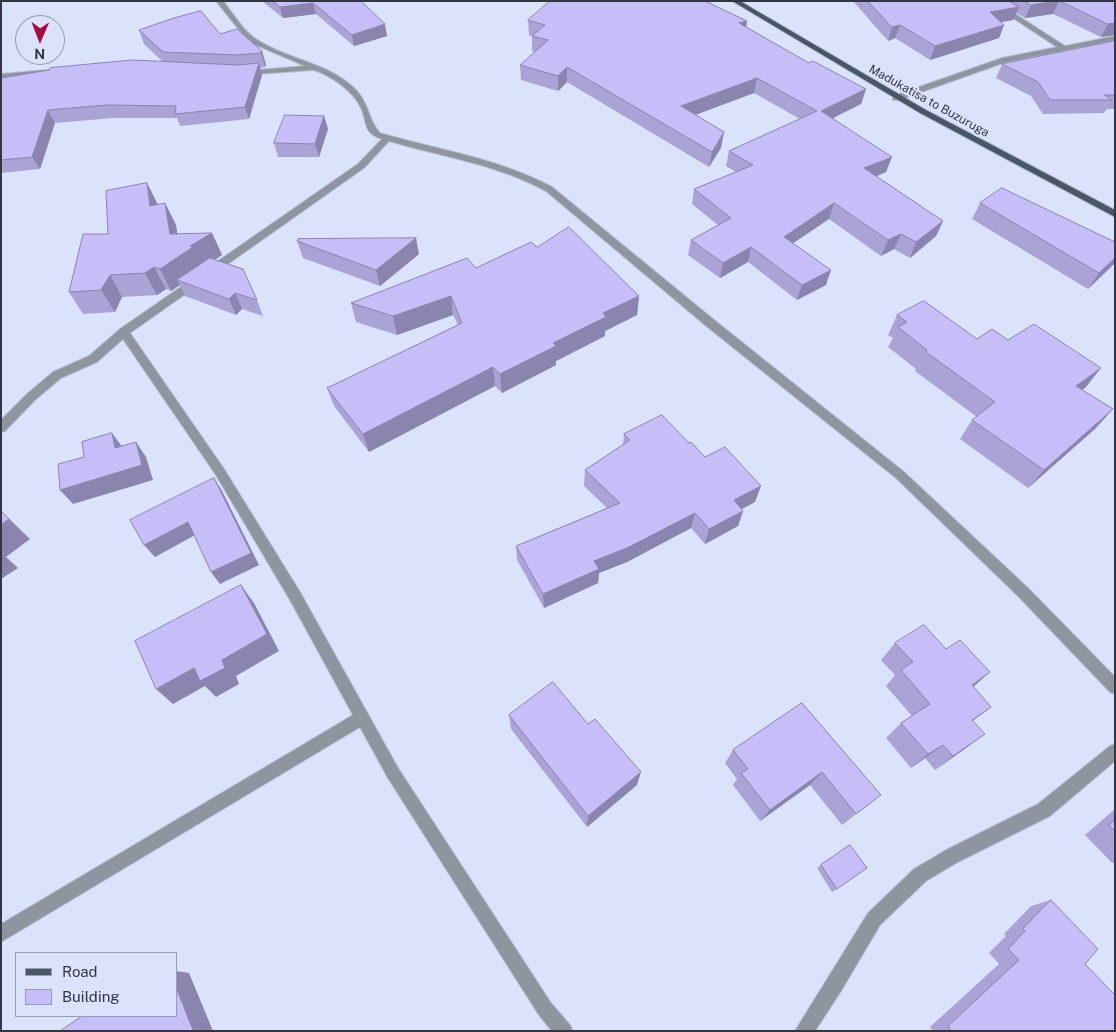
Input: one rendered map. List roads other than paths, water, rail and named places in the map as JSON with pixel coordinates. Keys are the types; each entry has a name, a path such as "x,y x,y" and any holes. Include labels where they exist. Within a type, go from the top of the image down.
{"main road":[{"name":"Madukatisa to Buzuruga","path":"735,1 896,98 1018,165 1115,214"}],"street":[{"path":"219,1 252,40 324,72 353,91 364,106 371,129 377,135 505,168 529,177 550,189 709,322 900,475 1023,592 1115,688"},
{"path":"990,1 1063,48"},
{"path":"896,98 979,68 1115,38"},
{"path":"232,73 315,68"},
{"path":"1,76 52,71"},
{"path":"1,428 31,397 57,375 93,359 124,332 361,166 388,138"},
{"path":"124,332 220,472 295,596 393,773 545,1009 564,1031"},
{"path":"1,934 362,718"},
{"path":"804,1031 835,985 874,919 920,875 952,856 1044,810 1115,751"}]}
